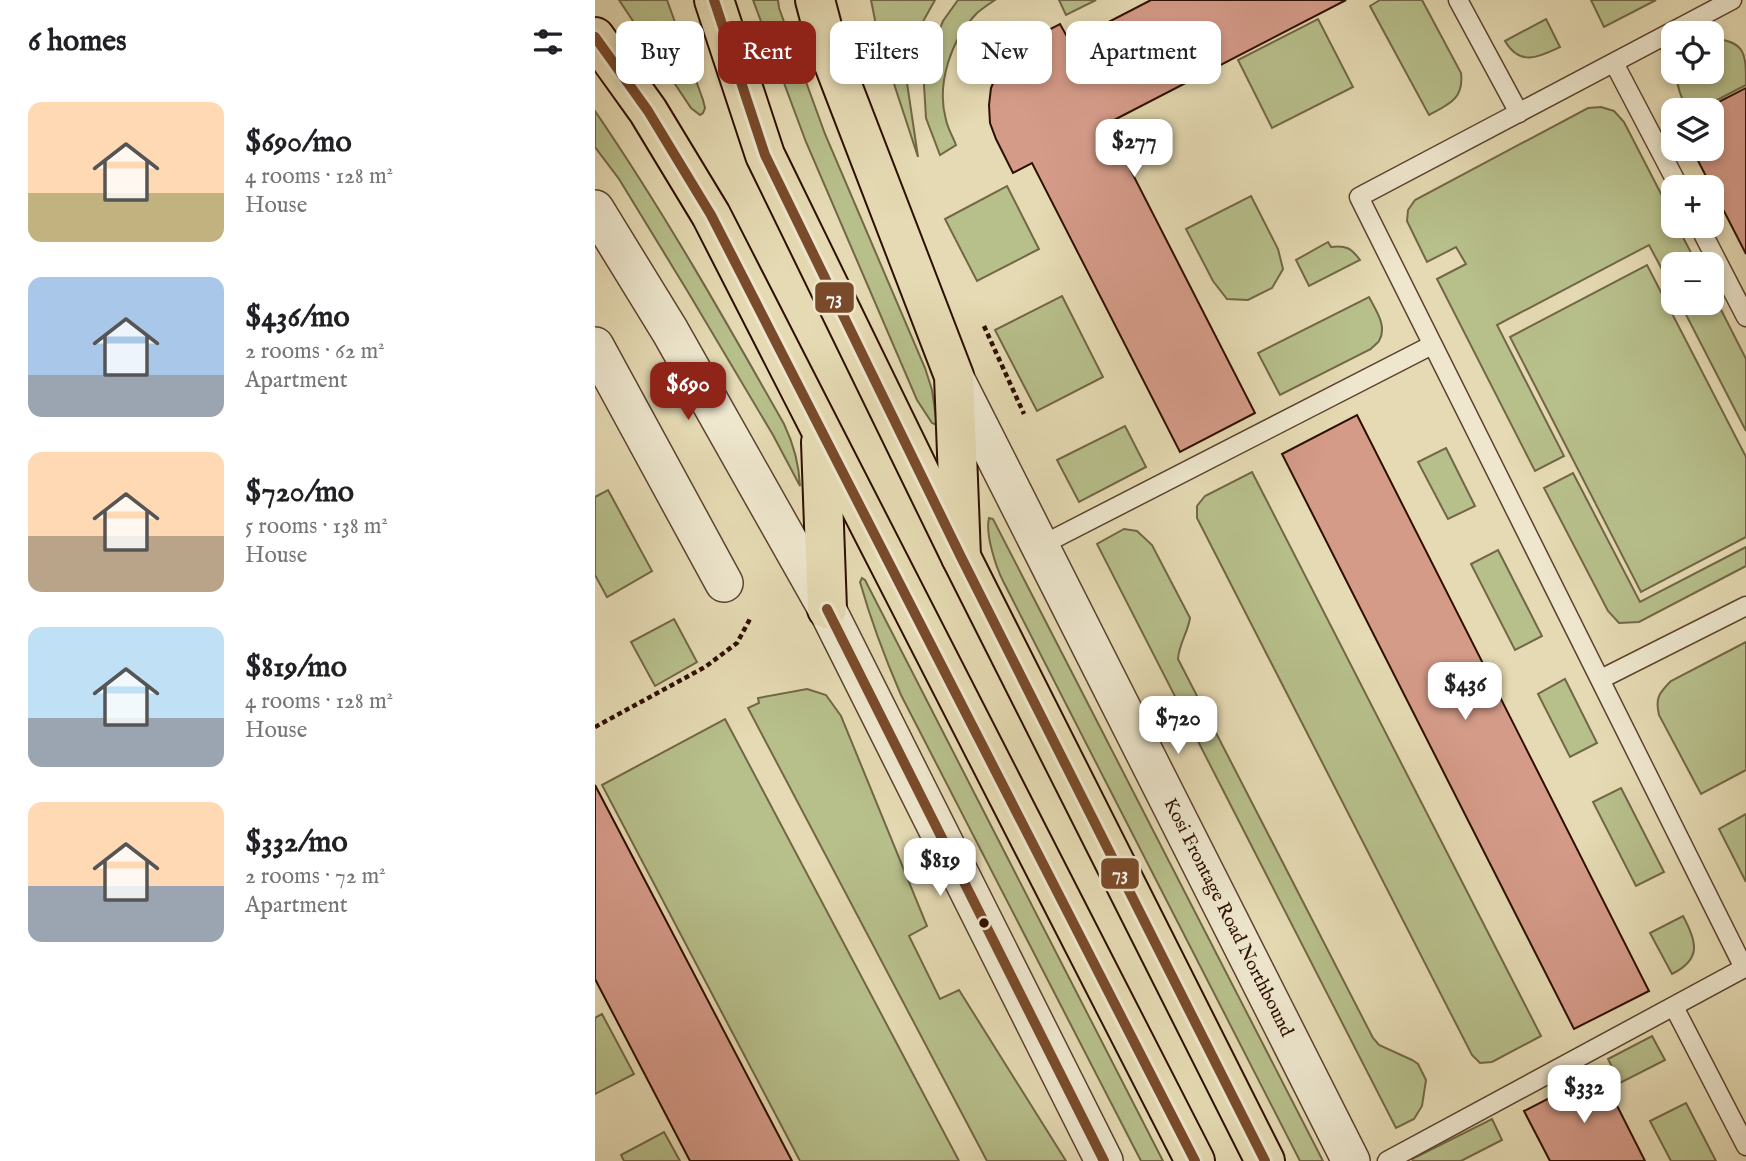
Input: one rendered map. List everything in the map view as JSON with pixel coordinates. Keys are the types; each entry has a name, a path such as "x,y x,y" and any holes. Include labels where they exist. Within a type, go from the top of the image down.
{"main road":[{"path":"714,0 765,155 961,557 1265,1161"},
{"path":"815,0 828,49 954,376 961,557"},
{"path":"595,37 648,111 711,215 1195,1161"},
{"path":"821,432 827,608"}],"street":[{"path":"595,209 670,331 827,608 1104,1161"},
{"path":"595,346 724,583"},
{"name":"Kosi Frontage Road Northbound","path":"954,376 1351,1161"}],"lane":[{"path":"1458,0 1519,113"},
{"path":"1387,1161 1745,968 1359,197 1732,0"},
{"path":"1614,63 1673,175"},
{"path":"1705,238 1746,317"},
{"path":"1040,546 1432,345"},
{"path":"1601,679 1746,606"},
{"path":"1674,1007 1746,1146"}],"path":[{"path":"980,317 1025,416"}],"green space":[{"path":"619,0 667,0 675,21 633,21"},
{"path":"753,0 778,0 784,21 761,21"},
{"path":"871,0 935,0 923,21 875,21"},
{"path":"958,0 995,0 970,21 957,21 957,42 948,63 943,92 947,123 956,145 940,155 926,118 924,85 943,84 943,21"},
{"path":"1059,0 1096,0 1066,15"},
{"path":"1380,0 1422,0 1461,73 1460,89 1454,100 1429,115 1370,6"},
{"path":"1591,0 1656,0 1604,27"},
{"path":"1318,19 1353,87 1272,128 1238,60"},
{"path":"1546,19 1560,47 1530,58 1517,54 1505,41"},
{"path":"1724,40 1738,46 1742,51 1746,85 1721,98 1682,98 1677,84 1724,84"},
{"path":"675,84 697,84 705,108 700,115 691,108"},
{"path":"784,84 807,84 825,134 925,368 932,390 937,425 932,423 917,400 806,142"},
{"path":"894,84 907,84 918,157"},
{"path":"1601,107 1614,111 1624,122 1661,194 1661,238 1683,238 1691,252 1661,252 1661,268 1649,245 1497,325 1564,456 1535,471 1437,279 1466,264 1456,247 1427,262 1407,221 1408,210 1415,200 1588,108"},
{"path":"595,111 669,226 784,424 795,454 800,486 773,435 688,292 619,179 595,147"},
{"path":"1007,186 1039,249 977,281 945,219"},
{"path":"1251,196 1278,249 1283,269 1272,288 1248,300 1227,299 1213,281 1186,229"},
{"path":"1328,242 1331,247 1348,248 1360,260 1309,286 1296,260"},
{"path":"1647,265 1661,292 1661,315 1673,315 1746,457 1746,537 1641,592 1510,337"},
{"path":"1062,296 1103,377 1037,411 995,330"},
{"path":"1369,297 1381,324 1379,342 1371,349 1280,395 1258,353"},
{"path":"1686,315 1724,315 1746,359 1746,431"},
{"path":"1125,426 1146,467 1079,502 1057,460"},
{"path":"1446,448 1475,506 1448,519 1418,462"},
{"path":"1252,472 1541,1036 1492,1062 1480,1063 1472,1055 1197,518 1197,506 1205,496"},
{"path":"1573,473 1640,602 1746,547 1746,566 1639,622 1619,623 1608,611 1544,488"},
{"path":"608,490 652,571 607,597 595,575 595,497"},
{"path":"989,518 993,519 1323,1161 1300,1161 1003,581 990,541"},
{"path":"1124,529 1137,531 1152,545 1190,618 1178,659 1373,1038 1379,1045 1418,1064 1426,1080 1422,1106 1414,1119 1396,1128 1097,544"},
{"path":"1498,550 1542,636 1515,650 1471,564"},
{"path":"862,578 1163,1161 1141,1161 901,695 869,611 860,582"},
{"path":"674,619 697,662 655,686 631,642"},
{"path":"1746,642 1746,770 1701,794 1659,715 1659,696 1671,681"},
{"path":"1565,679 1597,743 1570,757 1538,694"},
{"path":"807,689 826,695 841,716 927,926 909,936 940,999 959,990 1066,1161 987,1161 748,708 759,703 758,698"},
{"path":"725,719 959,1161 800,1161 602,785"},
{"path":"1621,788 1664,872 1636,886 1593,802"},
{"path":"1746,814 1746,882 1719,829"},
{"path":"1683,916 1694,942 1694,949 1688,962 1672,974 1650,933"},
{"path":"602,1014 634,1074 595,1094 595,1018"},
{"path":"1652,1036 1665,1060 1620,1083 1608,1059"},
{"path":"1686,1103 1716,1161 1671,1161 1650,1121"},
{"path":"1492,1119 1502,1140 1461,1161 1413,1161 1412,1159"},
{"path":"664,1132 680,1161 624,1161 621,1155"}],"building":[{"path":"1151,0 1346,0 1221,65 1221,21 1110,21"},
{"path":"1060,24 1066,35 1066,84 1184,84 1114,120 1115,122 1108,126 1255,413 1180,452 1032,163 1013,173 990,123 989,105 993,84 1052,84 1052,28"},
{"path":"1746,88 1746,254 1724,211 1724,175 1705,175 1698,161 1724,161 1724,99"},
{"path":"1357,415 1649,991 1574,1029 1282,454"},
{"path":"595,785 792,1161 690,1161 595,979"},
{"path":"1600,1072 1645,1161 1550,1161 1524,1111"}],"transit line":[{"name":"73","path":"714,0 765,155 961,557 1265,1161"},
{"name":"73","path":"595,37 648,111 711,215 1195,1161"},
{"name":"73","path":"827,609 1104,1161"}]}
